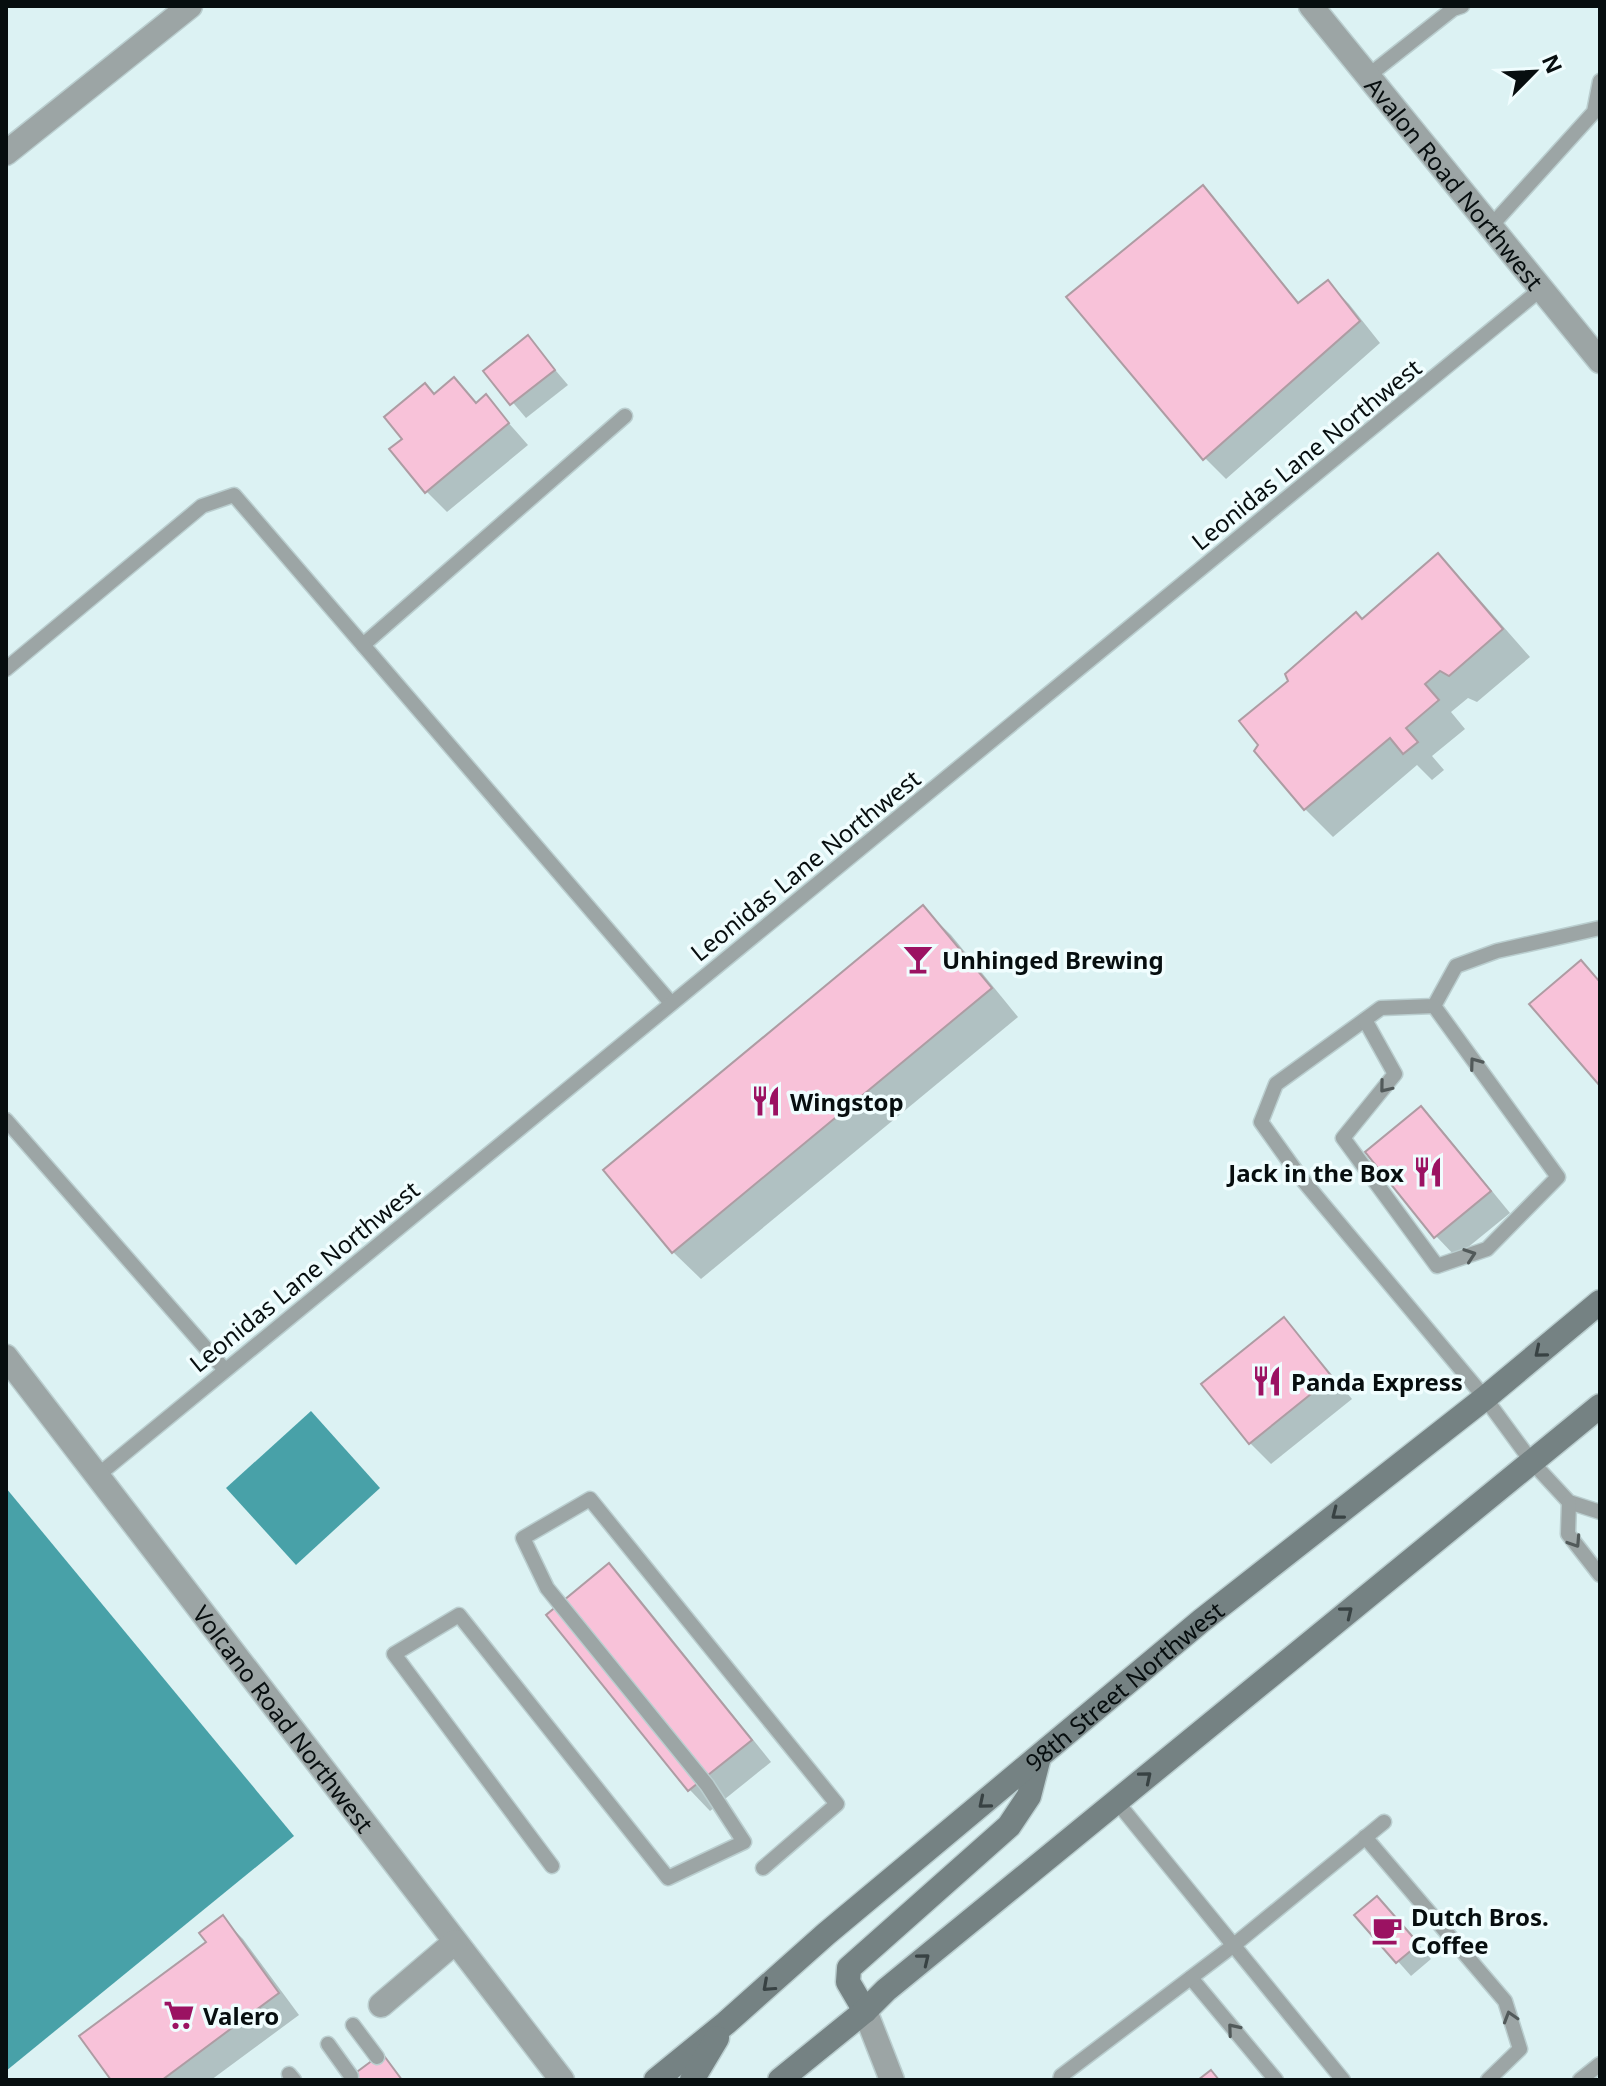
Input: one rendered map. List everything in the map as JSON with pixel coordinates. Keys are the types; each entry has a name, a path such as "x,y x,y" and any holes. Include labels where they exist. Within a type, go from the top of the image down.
{"main road":[{"name":"98th Street Northwest","path":"656,2080 1201,1621 1485,1398 1600,1302"},
{"path":"780,2080 1600,1406"},
{"path":"865,2011 848,1982 849,1968 1009,1826 1029,1796 1039,1757"},
{"path":"692,2080 726,2023"}],"street":[{"path":"6,153 190,6"},
{"name":"Avalon Road Northwest","path":"1311,6 1600,361"},
{"name":"Volcano Road Northwest","path":"6,1357 562,2080"},
{"path":"381,2005 455,1942"},
{"path":"865,2011 892,2080"}],"lane":[{"path":"1368,76 1453,9 1462,6"},
{"path":"1491,226 1594,112 1600,81"},
{"name":"Leonidas Lane Northwest","path":"97,1476 1541,289"},
{"path":"363,645 625,416"},
{"path":"6,669 202,506 234,495 671,1003"},
{"path":"1434,1006 1456,966 1497,951 1600,928"},
{"path":"1434,1006 1381,1008 1276,1084 1261,1122 1301,1178 1485,1398 1532,1462 1569,1502 1600,1512"},
{"path":"1365,1020 1395,1074 1343,1138 1437,1266 1487,1249 1558,1177 1434,1006"},
{"path":"6,1120 225,1370"},
{"path":"552,1866 394,1654 459,1615 668,1878 744,1842 707,1785 547,1588 523,1538 590,1499 837,1804 763,1868"},
{"path":"1569,1502 1568,1534 1600,1575"},
{"path":"1117,1802 1343,2080"},
{"path":"1060,2080 1061,2076 1234,1945 1384,1822"},
{"path":"1365,1837 1505,2001 1520,2049 1488,2080"},
{"path":"1191,1978 1276,2080"},
{"path":"353,2025 377,2057"},
{"path":"328,2044 351,2076"},
{"path":"1580,2080 1600,2064"}],"water":[{"path":"311,1411 380,1488 296,1565 226,1488"},
{"path":"6,1488 294,1836 6,2071"}],"building":[{"path":"1203,185 1298,303 1328,280 1360,321 1203,460 1066,297"},
{"path":"528,335 555,370 510,405 483,371"},
{"path":"454,377 476,403 486,394 509,423 425,493 389,449 402,439 384,417 425,383 434,394"},
{"path":"1438,553 1503,629 1449,676 1440,671 1425,684 1439,700 1406,728 1418,742 1403,754 1390,738 1304,810 1254,751 1258,745 1239,721 1288,681 1285,674 1356,612 1362,619"},
{"path":"923,905 992,988 672,1253 603,1170"},
{"path":"1581,960 1600,982 1600,1086 1529,1004"},
{"name":"Jack in the Box","path":"1421,1106 1491,1191 1434,1238 1365,1152"},
{"name":"Panda Express","path":"1284,1317 1332,1377 1249,1444 1201,1384"},
{"path":"609,1563 752,1740 688,1791 546,1615"},
{"name":"Dutch Bros. Coffee","path":"1377,1896 1419,1944 1396,1963 1354,1915"},
{"name":"Valero","path":"223,1915 279,1993 162,2080 111,2080 79,2036 206,1942 199,1933"},
{"path":"382,2053 402,2080 346,2080 377,2057"},
{"path":"1211,2070 1219,2080 1198,2080"}],"place":[{"name":"Unhinged Brewing","path":"918,959"},
{"name":"Wingstop","path":"766,1101"},
{"name":"Jack in the Box","path":"1428,1172"},
{"name":"Panda Express","path":"1267,1381"},
{"name":"Dutch Bros. Coffee","path":"1387,1930"},
{"name":"Valero","path":"179,2015"}]}
